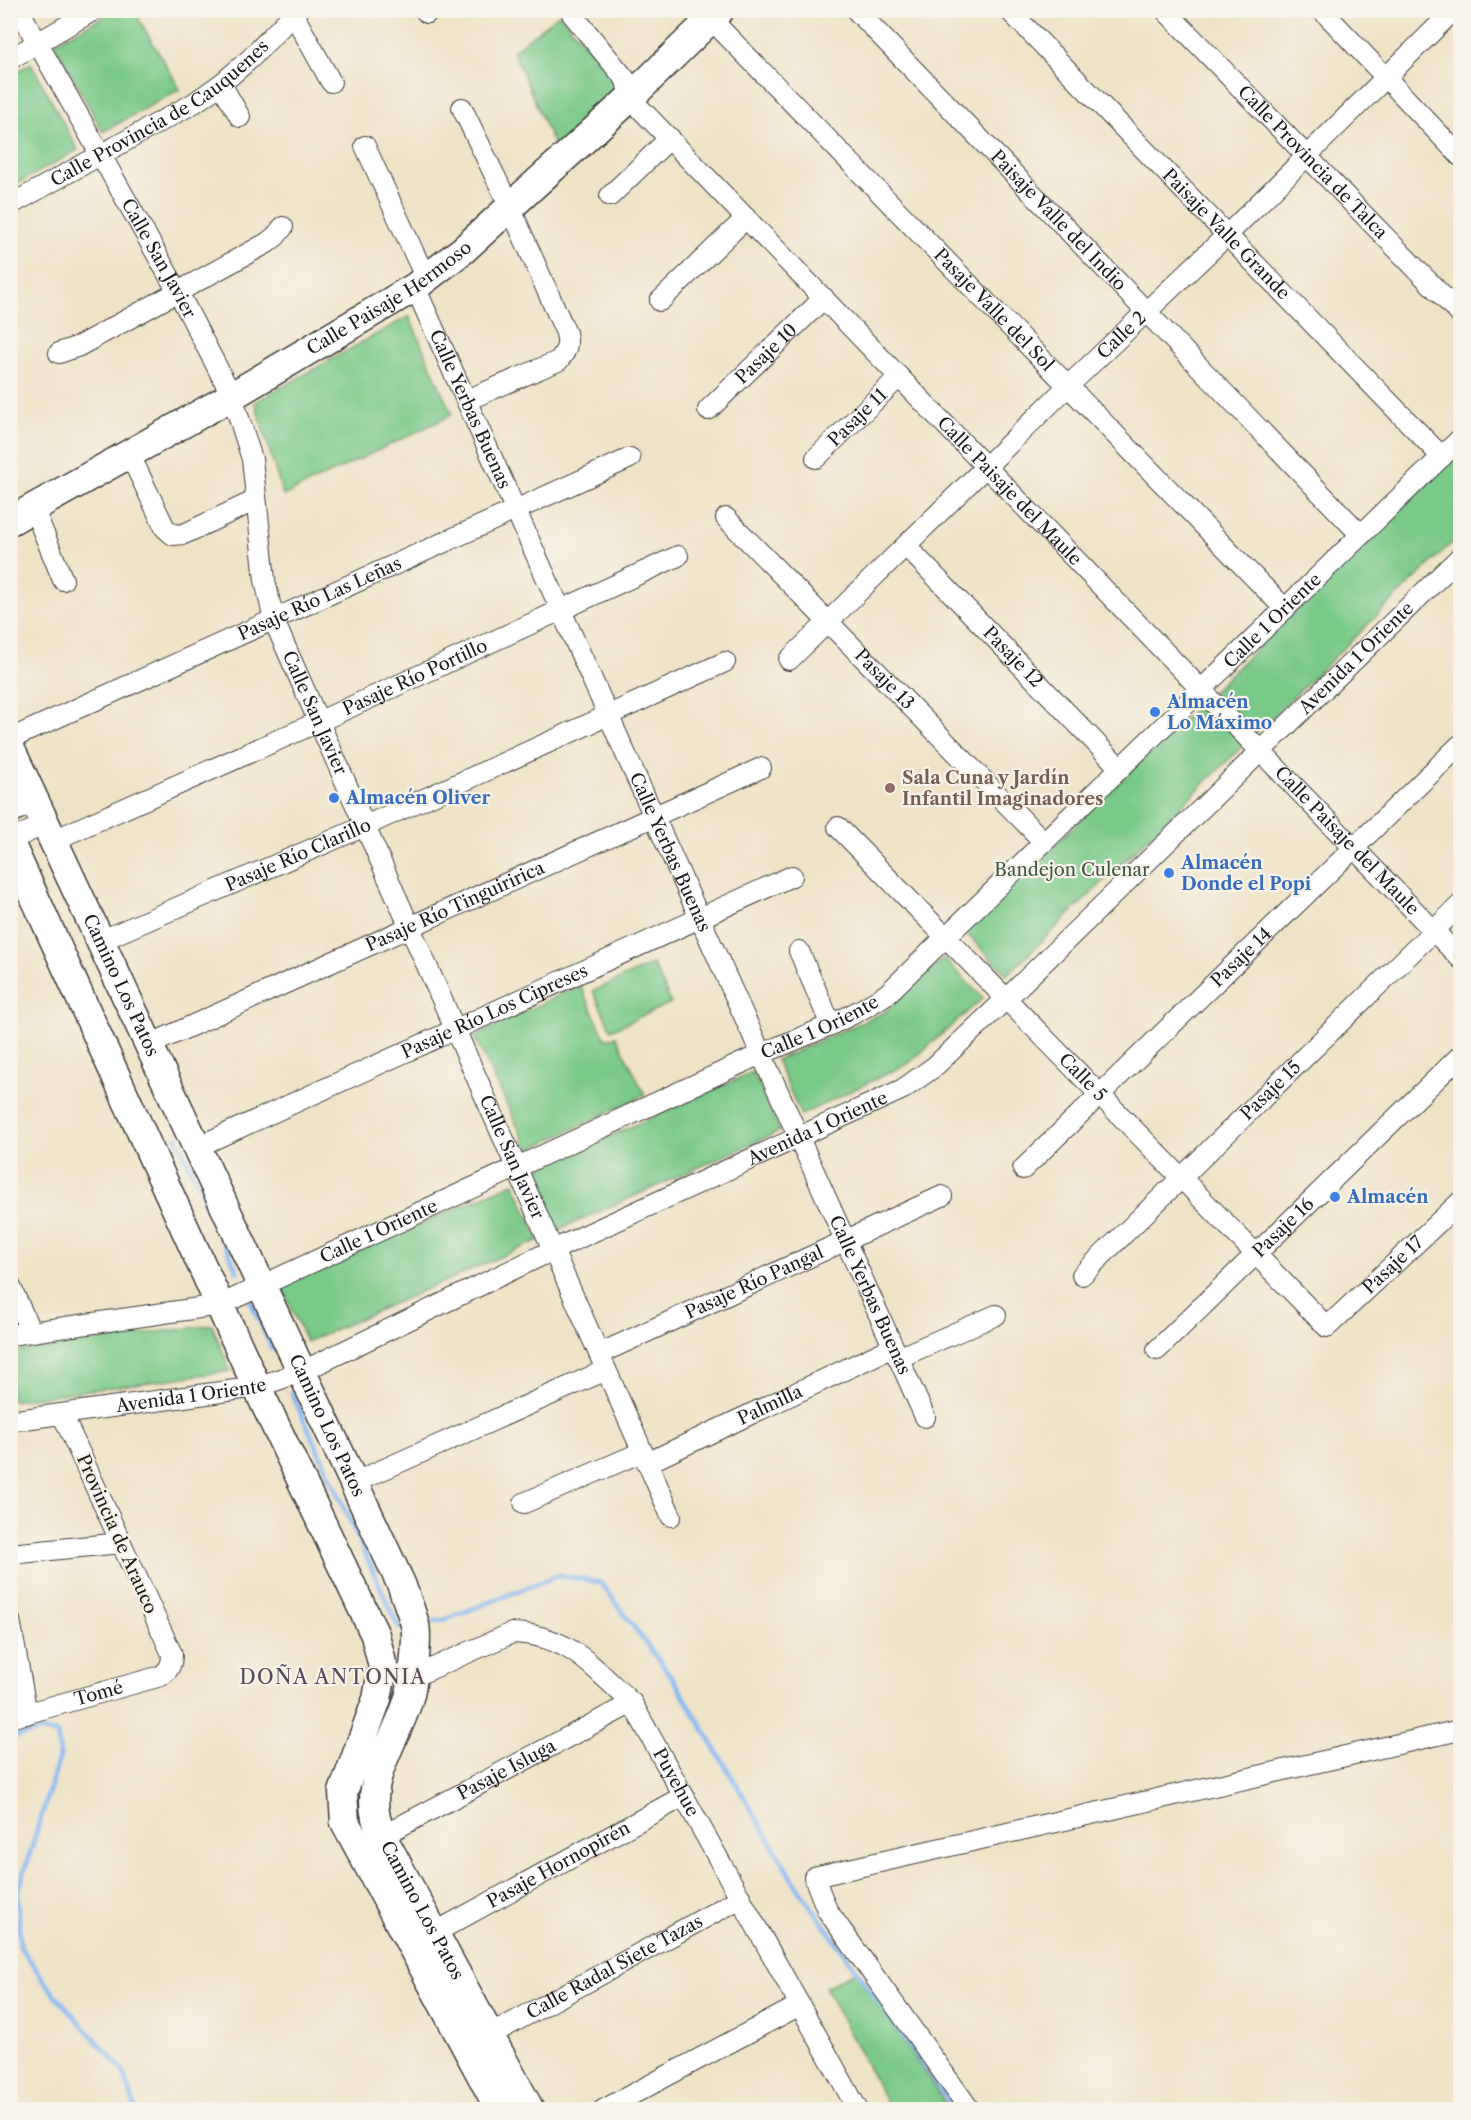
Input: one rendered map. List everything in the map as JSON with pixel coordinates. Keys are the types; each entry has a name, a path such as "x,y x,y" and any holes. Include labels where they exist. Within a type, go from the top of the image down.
{"street":[{"name":"Calle San Javier","path":"19,10 178,292 232,396 252,459 265,580 273,621 671,1516"},
{"path":"10,59 94,10"},
{"name":"Paisaje Valle del Indio","path":"856,10 1361,536"},
{"name":"Paisaje Valle Grande","path":"1009,10 1442,457"},
{"name":"Calle Provincia de Talca","path":"1165,10 1461,314"},
{"path":"1322,10 1461,156"},
{"name":"Calle 2","path":"789,660 1226,236 1454,10"},
{"path":"294,12 331,82"},
{"name":"Calle Provincia de Cauquenes","path":"10,205 194,103 221,84 251,58 294,12"},
{"name":"Calle Paisaje del Maule","path":"572,14 626,80 630,98 1461,958"},
{"name":"Calle Paisaje Hermoso","path":"22,514 232,396 421,283 463,250 630,98 711,14"},
{"name":"Pasaje Valle del Sol","path":"711,14 1068,387 1285,609"},
{"path":"221,84 240,117"},
{"path":"462,108 510,207 566,333 567,349 558,362 467,400"},
{"path":"610,196 670,138"},
{"name":"Calle Yerbas Buenas","path":"364,146 467,400 925,1417"},
{"path":"660,301 746,218"},
{"path":"59,353 79,346 267,243 283,226"},
{"name":"Pasaje 10","path":"708,410 824,298"},
{"name":"Pasaje 11","path":"816,458 900,377"},
{"name":"Calle 1 Oriente","path":"10,1335 220,1305 761,1054 831,1025 888,993 1461,439"},
{"path":"129,453 165,528 173,535 184,534 256,500"},
{"name":"Pasaje Río Las Leñas","path":"10,739 630,458"},
{"path":"22,514 63,580"},
{"name":"Pasaje 13","path":"726,518 1044,842"},
{"name":"Pasaje 12","path":"906,546 1120,768"},
{"name":"Pasaje Río Portillo","path":"10,842 36,820 318,722 678,556"},
{"name":"Avenida 1 Oriente","path":"10,1421 257,1387 302,1372 553,1250 903,1089 920,1078 1006,999 1461,557"},
{"name":"Pasaje Río Clarillo","path":"100,941 365,826 725,662"},
{"name":"Pasaje 14","path":"1023,1170 1461,745"},
{"name":"Camino Los Patos","path":"10,748 36,820 100,941 402,1586 416,1628 413,1677 405,1710 377,1778 374,1789 374,1814 382,1836 530,2109"},
{"name":"Pasaje Río Tinguiririca","path":"149,1045 761,768"},
{"name":"Calle 5","path":"838,827 1327,1327"},
{"name":"Camino Los Patos","path":"10,842 257,1387 375,1635 383,1667 377,1699 343,1792 345,1822 500,2109"},
{"name":"Pasaje Río Los Cipreses","path":"197,1147 792,876"},
{"name":"Pasaje 15","path":"1082,1275 1461,905"},
{"path":"799,951 831,1025"},
{"name":"Pasaje 16","path":"1157,1350 1461,1056"},
{"name":"Pasaje Río Pangal","path":"353,1483 602,1362 844,1240 942,1196"},
{"name":"Pasaje 17","path":"1327,1327 1461,1202"},
{"path":"10,1285 31,1332"},
{"name":"Palmilla","path":"524,1503 645,1457 895,1352 996,1315"},
{"name":"Provincia de Arauco","path":"62,1414 172,1654"},
{"path":"10,1554 121,1543"},
{"path":"10,1620 19,1716"},
{"name":"Puyehue","path":"413,1677 512,1633 528,1634 554,1640 575,1651 632,1703 800,2005 851,2107"},
{"name":"Tomé","path":"19,1716 161,1677 170,1667 172,1654"},
{"path":"383,1667 402,1671 413,1677"},
{"name":"Pasaje Isluga","path":"382,1836 632,1703"},
{"path":"970,2109 826,1910 814,1877 1461,1730"},
{"name":"Pasaje Hornopirén","path":"435,1933 684,1796"},
{"name":"Calle Radal Siete Tazas","path":"490,2035 741,1898"},
{"path":"603,2109 800,2005"}],"green space":[{"path":"114,11 134,11 180,89 103,132 54,43"},
{"path":"559,14 624,89 556,150 513,51"},
{"path":"31,63 78,150 11,187 11,75"},
{"path":"409,316 452,415 283,496 255,402"},
{"name":"Bandejon Culenar","path":"1460,451 1460,535 1007,975 965,932"},
{"path":"943,958 983,998 909,1063 801,1115 776,1060 885,1012"},
{"path":"653,964 671,1003 611,1030 593,991"},
{"path":"580,985 606,1040 616,1036 645,1095 529,1150 474,1036"},
{"path":"753,1072 780,1131 558,1230 532,1171"},
{"path":"514,1183 539,1240 306,1342 281,1285"},
{"path":"212,1325 230,1371 11,1401 11,1352"},
{"path":"856,1971 949,2109 890,2109 825,1987"}],"waterway":[{"path":"177,1138 237,1271"},
{"path":"249,1298 272,1348"},
{"path":"292,1393 399,1628"},
{"path":"431,1622 444,1620 559,1575 601,1583 676,1683 798,1888 955,2110"},
{"path":"10,1738 38,1731 57,1733 60,1755 18,1892 20,1947 55,1995 123,2070 136,2110"}],"place":[{"name":"Almacén Lo Máximo","path":"1155,712"},
{"name":"Sala Cuna y Jardín Infantil Imaginadores","path":"890,788"},
{"name":"Almacén Oliver","path":"334,798"},
{"name":"Almacén Donde el Popi","path":"1169,873"},
{"name":"Almacén","path":"1335,1197"}],"district":[{"name":"DOÑA ANTONIA","path":"333,1677"}]}
